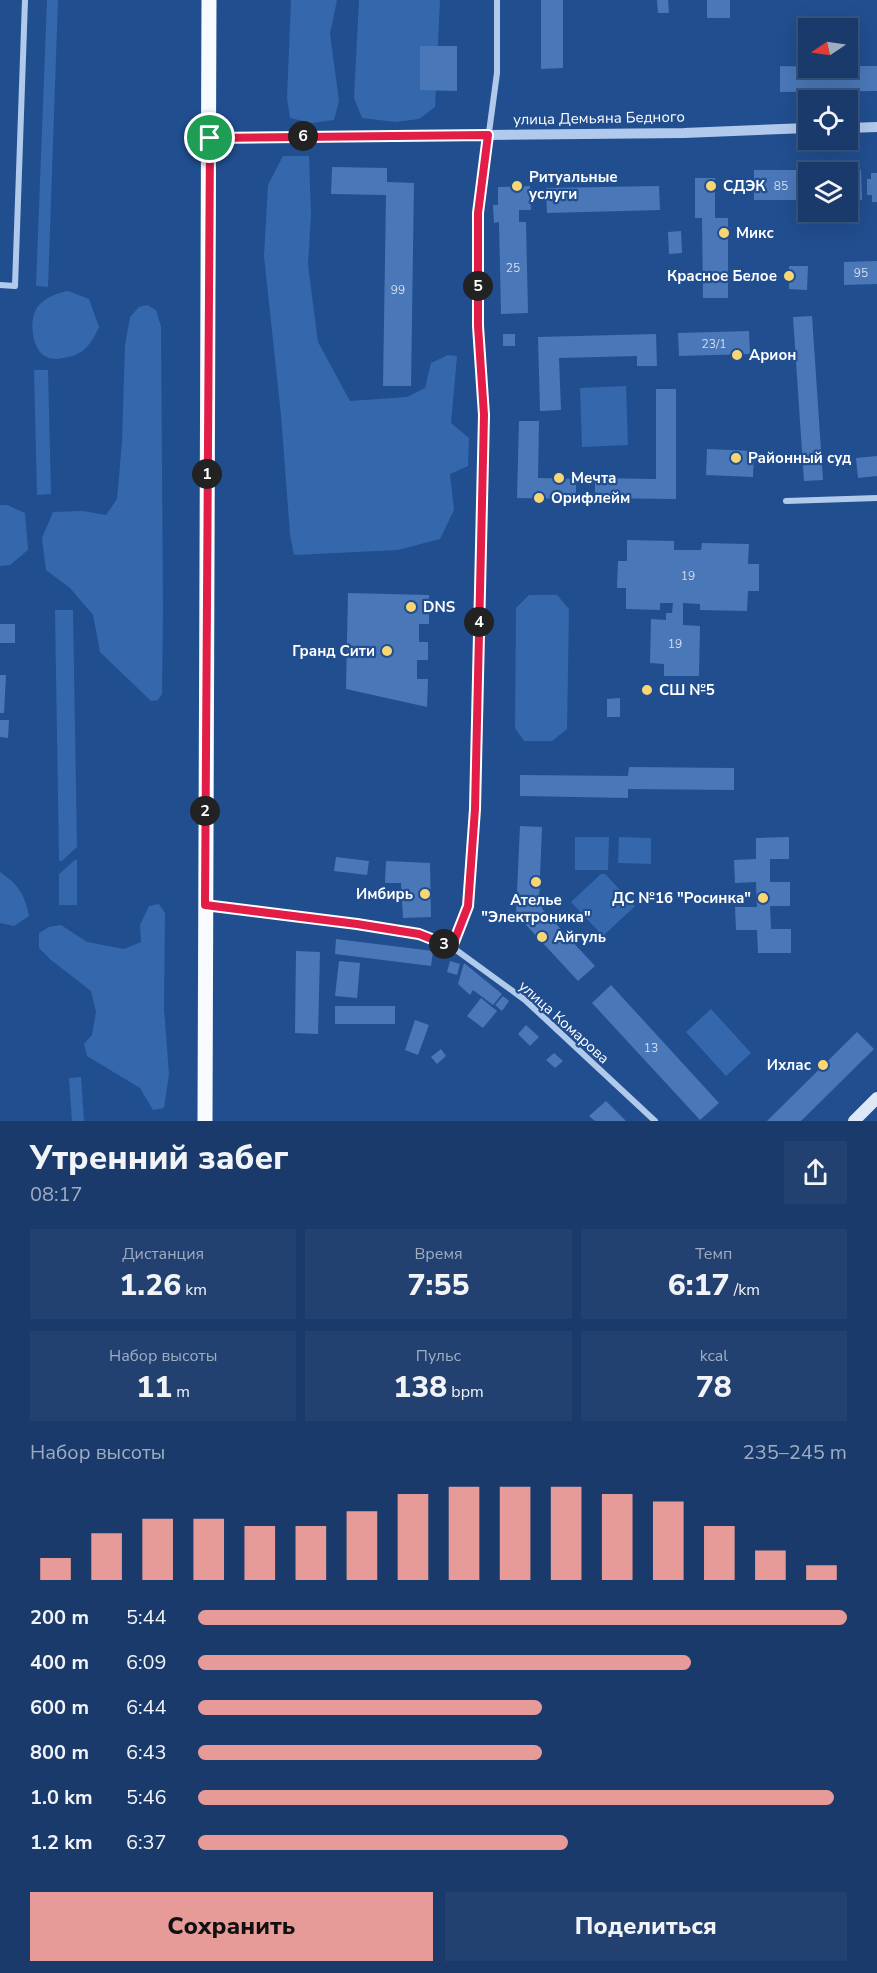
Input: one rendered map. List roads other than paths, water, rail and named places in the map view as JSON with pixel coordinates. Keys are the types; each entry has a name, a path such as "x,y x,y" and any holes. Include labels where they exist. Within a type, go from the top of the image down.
{"main road":[{"path":"205,1121 209,0"},
{"path":"855,1121 877,1098"}],"street":[{"path":"0,285 15,286 25,0"},
{"path":"452,947 468,906 475,809 484,415 478,326 478,213 497,73 497,0"},
{"path":"858,128 877,127"},
{"name":"улица Демьяна Бедного","path":"210,138 684,133 798,129"},
{"path":"786,501 877,498"},
{"name":"улица Комарова","path":"205,905 419,934 452,947 525,1000 655,1121"}],"place":[{"name":"Ритуальные услуги","path":"517,186"},
{"name":"СДЭК","path":"711,186"},
{"name":"Микс","path":"724,233"},
{"name":"Красное Белое","path":"789,276"},
{"name":"Арион","path":"737,355"},
{"name":"Районный суд","path":"736,458"},
{"name":"Мечта","path":"559,478"},
{"name":"Орифлейм","path":"539,498"},
{"name":"DNS","path":"411,607"},
{"name":"Гранд Сити","path":"387,651"},
{"name":"СШ №5","path":"647,690"},
{"name":"Ателье \"Электроника\"","path":"536,882"},
{"name":"Имбирь","path":"425,894"},
{"name":"ДС №16 \"Росинка\"","path":"763,898"},
{"name":"Айгуль","path":"542,937"},
{"name":"Ихлас","path":"823,1065"}]}
